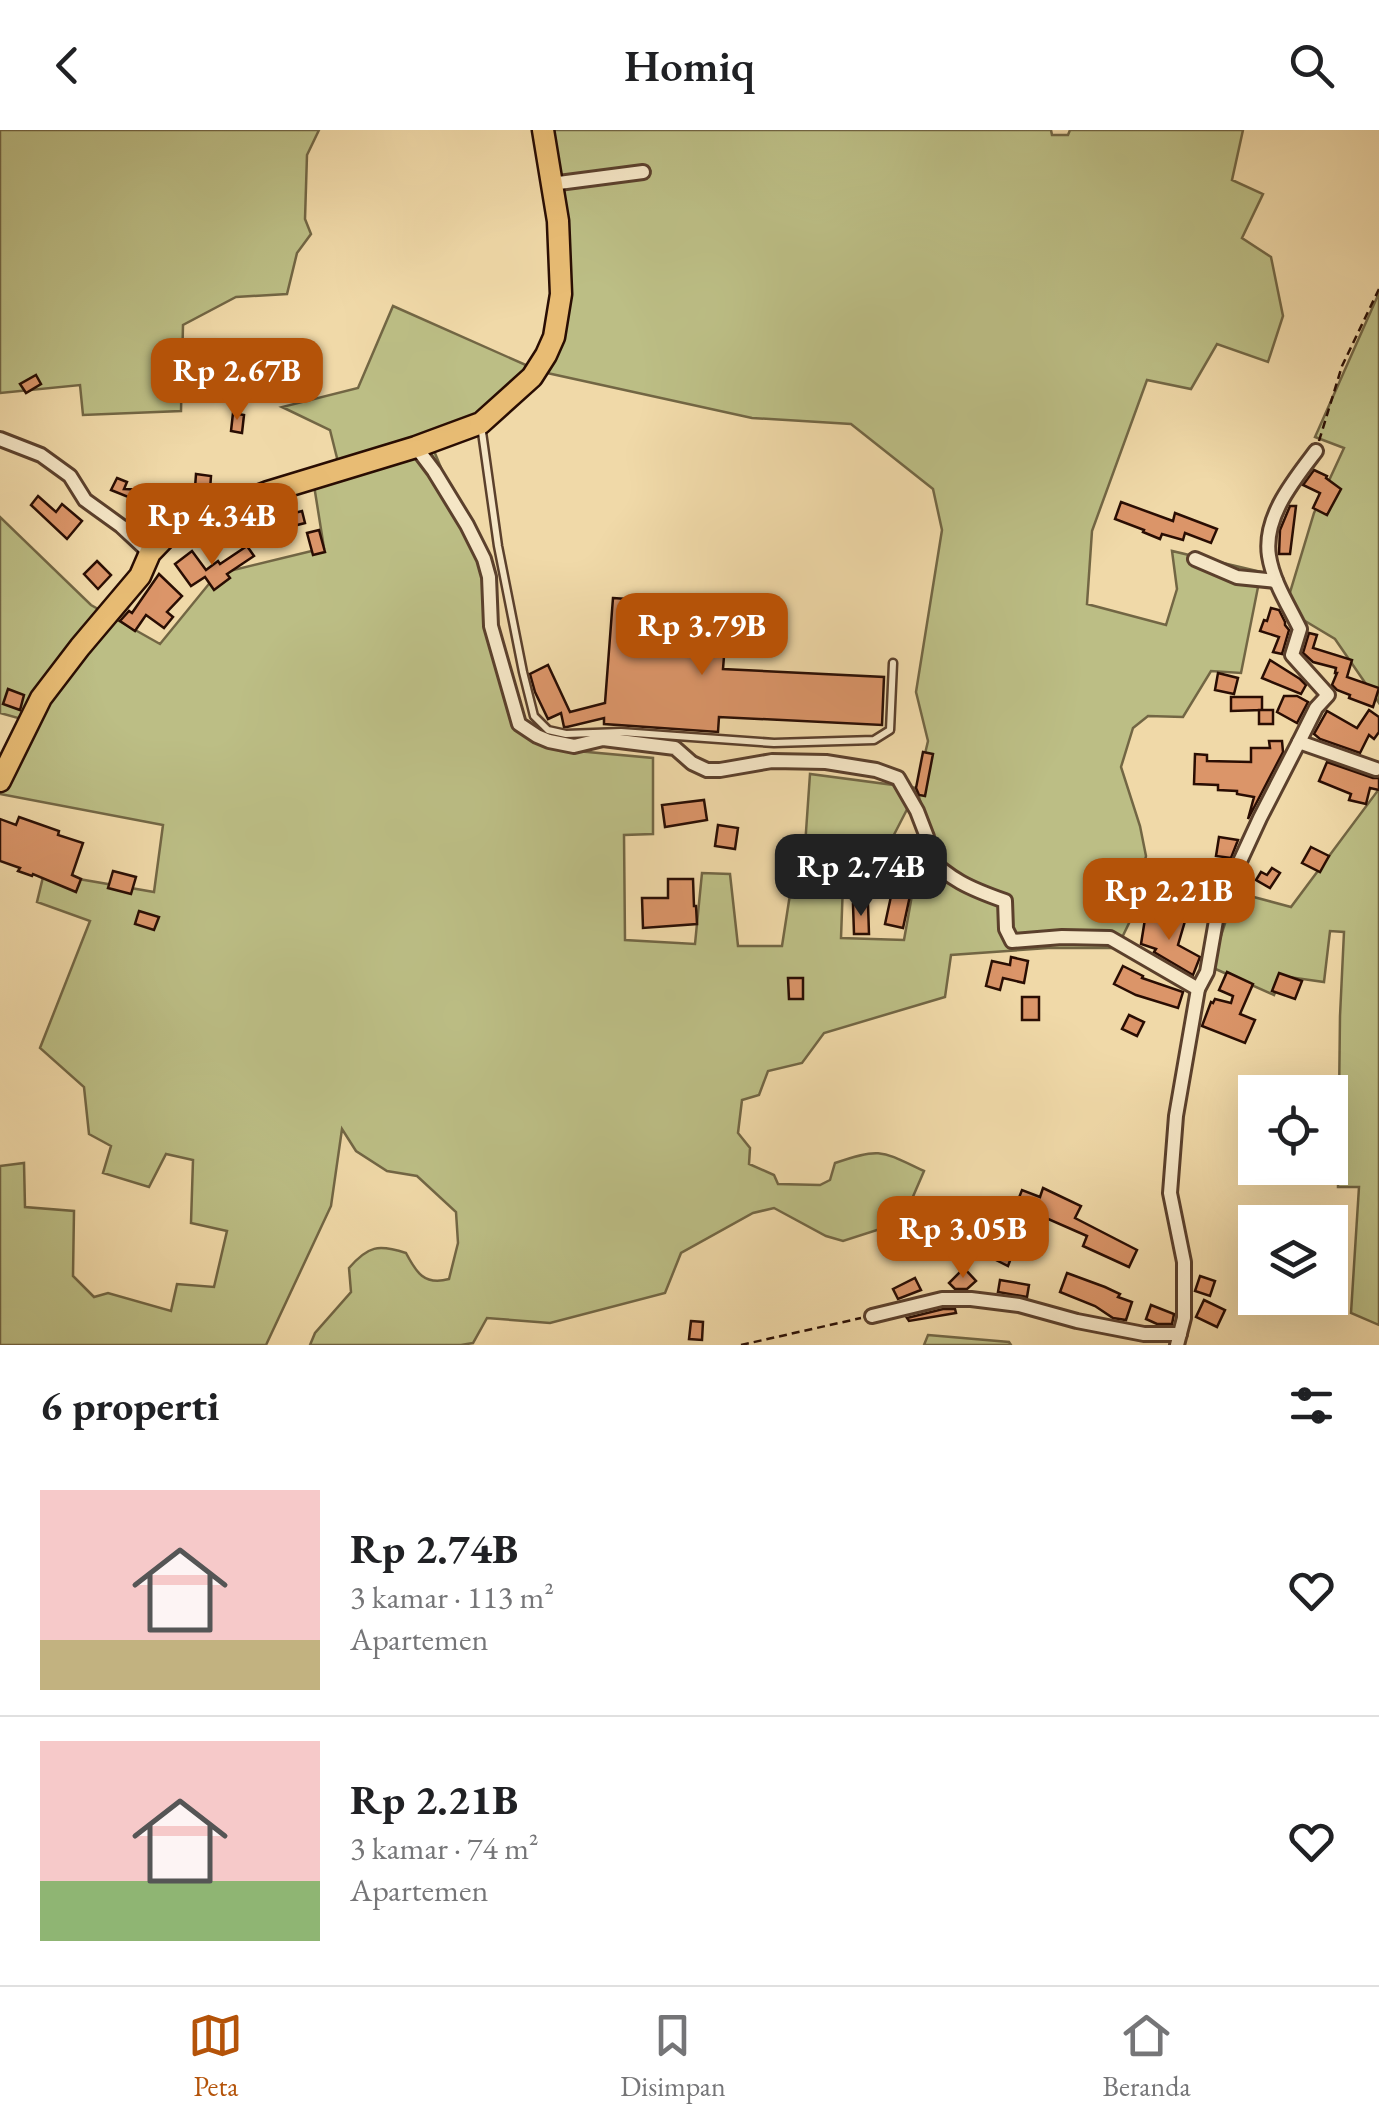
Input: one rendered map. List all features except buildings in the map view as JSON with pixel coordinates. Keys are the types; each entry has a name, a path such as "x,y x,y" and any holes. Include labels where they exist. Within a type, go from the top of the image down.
{"main road":[{"path":"0,781 41,698 140,576 150,553 175,527 268,492 480,424 532,377 554,337 561,294 558,221 543,130"}],"street":[{"path":"551,184 643,172"},
{"path":"0,438 41,455 70,476 85,500 150,553"},
{"path":"416,447 467,525 484,559 491,626 519,724 536,736 574,746 604,739 675,748 707,770 772,762 826,762 876,770 898,778 918,811 927,837 923,854 946,876 1005,901 1006,929 1012,942 1110,938 1198,989"},
{"path":"872,1316 942,1299 970,1299 1019,1304 1076,1322 1178,1340 1184,1318 1184,1262 1170,1193 1176,1116 1198,989 1208,972 1218,909 1316,708 1328,695 1292,655 1300,628 1276,581 1269,557 1269,537 1284,493 1316,450"},
{"path":"1195,559 1237,577 1276,581"},
{"path":"1299,742 1376,770"}],"lane":[{"path":"480,424 498,546 523,672 534,716 548,730 774,743 874,740 890,730 893,663"}],"path":[{"path":"1316,450 1342,366 1379,289"},
{"path":"741,1345 872,1316"}],"green space":[{"path":"0,130 319,130 307,155 305,219 311,234 297,253 287,294 236,297 183,325 181,411 83,415 80,385 0,393"},
{"path":"533,130 1051,130 1052,135 1068,135 1070,130 1243,130 1232,180 1263,194 1242,238 1271,257 1283,316 1268,362 1217,344 1191,389 1147,380 1092,531 1087,604 1166,625 1177,589 1172,551 1261,572 1241,673 1211,671 1183,717 1148,716 1133,728 1121,767 1146,856 1130,921 1117,948 951,955 945,997 824,1033 802,1063 768,1071 759,1095 742,1100 738,1133 750,1148 749,1164 774,1175 778,1184 820,1185 830,1180 835,1163 872,1153 890,1155 924,1171 902,1222 843,1241 774,1208 753,1213 681,1253 665,1293 550,1323 487,1318 473,1343 461,1345 310,1345 315,1333 351,1292 349,1268 362,1255 381,1248 406,1253 422,1276 440,1281 449,1279 458,1243 456,1212 417,1176 387,1171 356,1151 342,1129 331,1206 266,1345 0,1345 0,1166 24,1163 25,1207 74,1211 73,1276 94,1297 108,1293 171,1311 177,1284 214,1287 227,1231 191,1223 193,1160 166,1154 149,1187 103,1173 111,1146 89,1134 84,1087 40,1048 90,921 37,902 44,873 154,892 163,825 0,794 0,777 22,719 0,713 0,517 91,605 160,644 217,574 324,548 313,479 340,470 330,430 282,407 358,388 393,306 537,370 556,313 551,215","holes":["538,371 752,418 851,424 933,489 942,530 916,692 928,741 917,788 810,774 803,875 793,875 782,946 738,946 730,874 702,873 695,944 625,940 624,835 653,834 653,758 555,749 528,732 514,705 482,567 432,446","917,790 936,855 914,884 904,940 841,938 844,856 883,856"]},
{"path":"1379,293 1379,703 1335,639 1285,609 1314,513 1344,448 1315,437"},
{"path":"1379,789 1379,1325 1351,1313 1359,1187 1338,1187 1348,1185 1348,1075 1339,1075 1344,932 1330,931 1324,982 1282,976 1274,995 1211,967 1235,892 1291,907"},
{"path":"928,1335 1009,1342 1011,1345 924,1345"}]}
